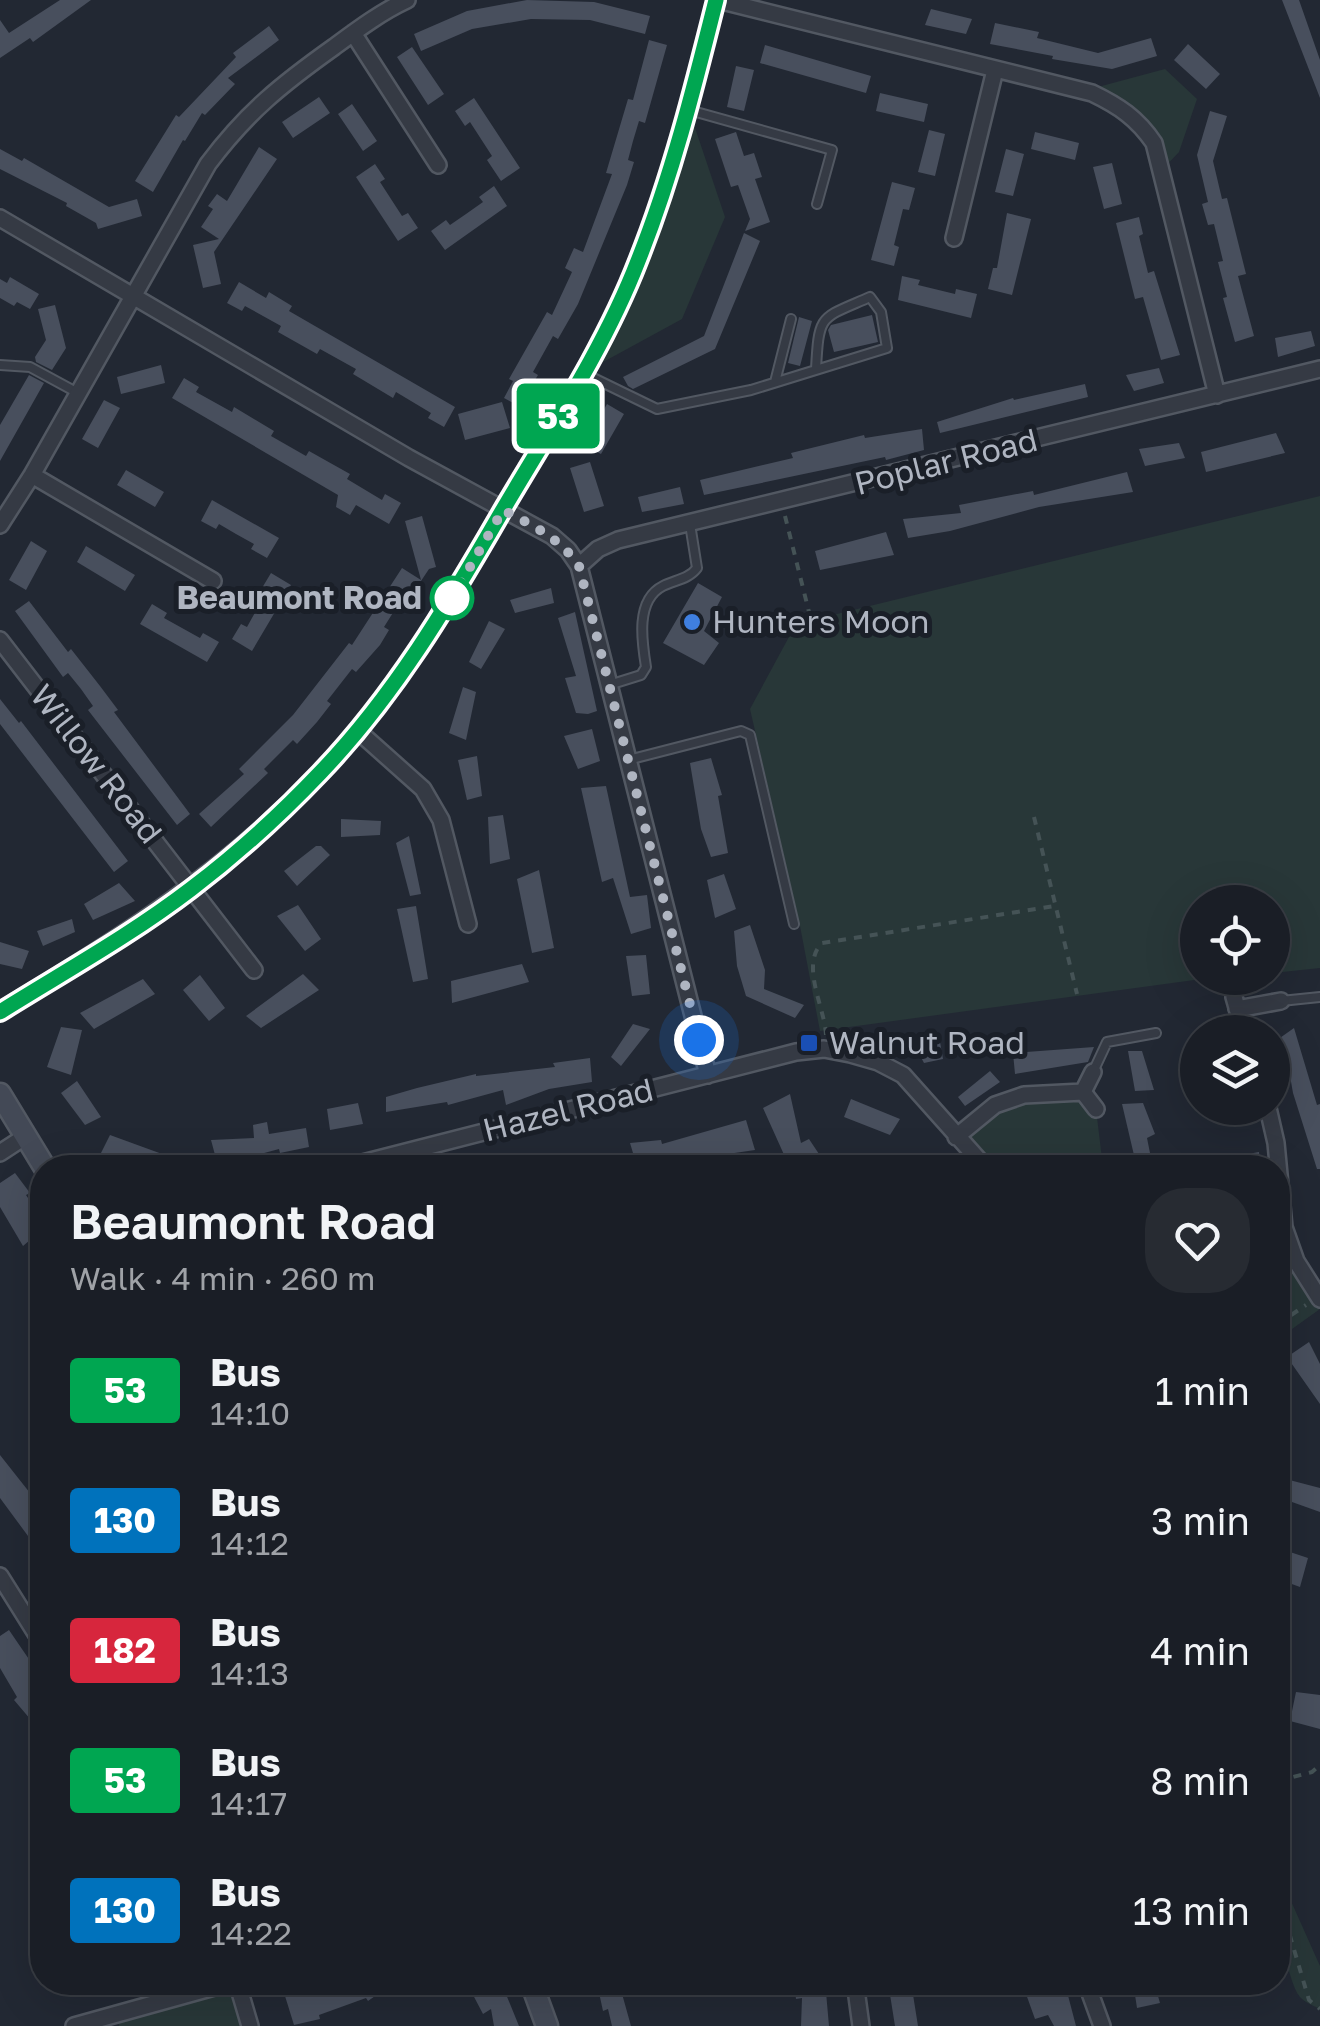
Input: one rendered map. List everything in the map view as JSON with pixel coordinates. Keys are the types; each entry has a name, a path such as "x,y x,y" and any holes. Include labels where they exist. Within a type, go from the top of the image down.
{"street":[{"path":"0,524 32,475 208,164 226,140 271,92 407,0"},
{"path":"0,1012 192,888 318,775 403,672 456,592 583,372 637,264 689,110 717,0 1092,94 1118,105 1140,122 1154,143 1217,395"},
{"path":"354,33 438,165"},
{"path":"954,238 995,70"},
{"path":"0,218 409,458 552,536 568,550 579,566 708,1074"},
{"name":"Poplar Road","path":"579,566 598,549 618,540 1320,369"},
{"path":"32,475 213,581"},
{"name":"Willow Road","path":"0,640 254,970"},
{"path":"358,731 423,790 441,820 468,924"},
{"path":"1239,1015 1235,1003 1281,1001"},
{"name":"Hazel Road","path":"393,1155 796,1052 824,1049 878,1062 902,1075 974,1155"},
{"path":"1083,1092 1093,1072"},
{"path":"956,1136 995,1105 1024,1095 1083,1092"},
{"path":"1083,1092 1096,1108"},
{"path":"0,1094 37,1155"},
{"path":"1270,1125 1275,1155"},
{"path":"0,1152 26,1136"},
{"path":"1290,1244 1319,1298"},
{"path":"0,1576 30,1623"},
{"path":"74,2026 117,2020 182,1995"},
{"path":"239,1995 250,2026"},
{"path":"536,1995 547,2026"},
{"path":"857,1995 861,2026"},
{"path":"1091,1995 1102,2026"}],"lane":[{"path":"689,110 832,150 817,204"},
{"path":"583,372 657,409 751,390 888,348 881,312 870,297 827,316 818,328 816,369"},
{"path":"775,382 791,319"},
{"path":"0,366 30,366 78,393"},
{"path":"609,684 641,674 646,667 640,633 645,610 658,588 698,568 690,524"},
{"path":"628,760 742,731 750,735 794,924"},
{"path":"1281,1001 1320,997"},
{"path":"1093,1072 1107,1042 1156,1033"}],"path":[{"path":"782,502 811,620"},
{"path":"1034,817 1076,994"},
{"path":"824,1049 827,1030 812,964 822,943 1055,906"},
{"path":"1290,1316 1319,1298"},
{"path":"1290,1778 1312,1772 1320,1765"},
{"path":"1290,1936 1309,2000 1320,2009"}],"shaded area":[{"path":"1165,69 1197,99 1179,152 1161,171 1140,122 1083,91"},
{"path":"689,110 725,217 682,319 583,373 637,264"},
{"path":"1320,496 1320,968 1290,971 1290,885 1180,885 1180,982 820,1031 750,709 796,624"},
{"path":"1083,1092 1096,1109 1102,1155 974,1155 956,1137 995,1105"},
{"path":"1290,1239 1320,1299 1320,1309 1290,1330"},
{"path":"1290,1899 1320,1966 1320,2009 1300,1997 1290,1972"},
{"path":"188,1995 237,1995 250,2026 119,2026 116,2015"}],"building":[{"path":"60,0 91,0 33,42 30,38 0,58 0,20 9,33"},
{"path":"527,0 594,2 650,16 645,34 590,20 531,19 472,29 421,51 414,34 467,11"},
{"path":"1282,0 1299,0 1320,60 1320,98"},
{"path":"931,9 972,19 966,34 925,25"},
{"path":"995,23 1039,32 1037,38 1098,53 1151,38 1157,56 1112,69 1052,59 1053,56 990,44"},
{"path":"269,26 279,40 228,78 235,84 205,115 202,113 153,192 135,181 176,115 179,117 236,57 233,53"},
{"path":"649,40 667,45 645,123 639,121 633,141 628,160 634,162 627,185 578,304 558,339 553,336 533,372 538,375 519,406 504,398 513,381 509,379 547,312 552,315 572,272 565,268 574,248 583,252 612,174 606,173 628,99 633,100"},
{"path":"1188,44 1220,74 1206,89 1174,60"},
{"path":"765,45 871,76 866,93 760,63"},
{"path":"412,47 444,94 428,105 397,57"},
{"path":"736,66 754,70 744,111 727,107"},
{"path":"880,93 928,104 924,122 876,111"},
{"path":"319,97 330,113 293,138 282,122"},
{"path":"474,98 520,168 501,181 487,160 492,156 470,122 465,126 455,111"},
{"path":"352,104 377,141 363,151 338,114"},
{"path":"1210,111 1227,116 1213,161 1222,199 1227,198 1246,274 1238,276 1254,336 1235,342 1223,298 1227,297 1218,262 1223,261 1214,224 1208,225 1202,204 1208,202 1197,155"},
{"path":"929,130 945,134 935,176 918,172"},
{"path":"736,132 744,156 754,153 762,177 755,179 770,222 745,231 750,219 738,185 731,187 715,139"},
{"path":"1035,132 1079,143 1075,160 1031,149"},
{"path":"259,147 277,159 214,252 221,284 203,288 193,245 219,239 201,227 213,209 208,206 217,194 227,201"},
{"path":"0,149 22,161 24,158 109,207 137,199 142,216 98,229 96,223 66,206 67,203 0,169"},
{"path":"1006,149 1024,154 1013,196 995,192"},
{"path":"1112,163 1122,204 1104,209 1093,167"},
{"path":"375,164 385,179 380,182 402,216 408,213 418,228 398,241 356,177"},
{"path":"892,182 915,188 909,210 903,209 894,245 899,247 894,266 871,260"},
{"path":"494,186 507,206 445,250 431,231 446,220 450,225 483,202 479,197"},
{"path":"1007,213 1031,219 1012,295 988,289 993,268 997,268"},
{"path":"1139,217 1143,234 1139,236 1148,273 1154,271 1180,355 1161,360 1143,297 1135,299 1116,223"},
{"path":"744,233 760,241 715,349 633,389 628,386 623,377 704,336"},
{"path":"902,276 920,280 918,285 955,294 956,289 977,294 971,318 898,300"},
{"path":"10,277 39,294 30,309 0,298 0,279 7,283"},
{"path":"239,282 266,298 269,292 292,306 289,311 455,407 444,427 428,418 431,413 396,392 393,398 353,374 356,369 320,349 317,354 278,332 281,326 245,306 242,311 227,303"},
{"path":"55,305 66,348 52,370 36,362 35,357 46,340 38,309"},
{"path":"872,315 878,342 834,352 828,330 831,325"},
{"path":"799,317 812,321 800,366 788,363"},
{"path":"1311,331 1315,346 1278,357 1275,338"},
{"path":"161,365 165,383 121,394 117,377"},
{"path":"1159,368 1164,383 1134,391 1126,375"},
{"path":"29,375 44,383 0,461 0,425"},
{"path":"184,378 199,387 196,392 232,412 234,407 274,431 271,436 306,456 309,451 350,474 347,479 382,500 385,494 401,503 389,524 356,505 350,515 336,507 338,495 172,398"},
{"path":"1085,384 1088,397 940,433 937,422 1013,398"},
{"path":"104,400 120,408 98,448 82,439"},
{"path":"502,402 510,428 465,440 458,414"},
{"path":"607,404 624,414 601,454 584,445"},
{"path":"922,429 924,450 886,460 885,457 704,495 700,480 793,458 791,453 864,435 865,438"},
{"path":"1276,433 1285,453 1206,472 1201,452"},
{"path":"1179,443 1185,458 1145,466 1139,449"},
{"path":"590,462 604,506 584,512 570,468"},
{"path":"126,470 164,492 155,507 117,485"},
{"path":"1127,472 1133,492 1039,507 950,531 908,538 903,519 961,513 959,505 1033,491 1034,495"},
{"path":"680,487 684,504 642,512 638,497"},
{"path":"212,500 279,538 267,558 251,549 254,544 219,524 216,529 201,521"},
{"path":"422,516 436,567 429,569 411,596 406,592 384,627 389,630 380,645 356,672 352,669 327,701 331,704 317,722 297,744 293,740 264,769 268,773 211,827 199,814 244,774 239,769 293,715 349,643 352,645 402,568 421,580 405,521"},
{"path":"886,532 894,555 820,570 815,551"},
{"path":"31,541 47,551 26,590 9,580"},
{"path":"86,546 135,575 125,591 77,562"},
{"path":"271,573 291,585 252,651 232,639 241,624 247,627 267,591 262,588"},
{"path":"698,583 722,597 704,631 719,643 704,665 663,643"},
{"path":"551,588 554,603 515,613 510,600"},
{"path":"29,601 100,686 118,710 114,712 190,814 177,825 88,710 93,706 81,689 68,673 63,677 15,611"},
{"path":"152,604 167,613 164,618 200,638 203,633 219,642 207,662 140,624"},
{"path":"575,612 597,711 588,714 576,713 565,678 576,676 558,618"},
{"path":"489,621 505,629 481,669 469,662"},
{"path":"463,687 476,692 466,740 449,733"},
{"path":"0,699 128,861 114,872 0,724"},
{"path":"592,729 600,761 578,769 564,736"},
{"path":"477,756 482,796 467,800 458,760"},
{"path":"711,758 722,795 718,796 728,853 711,857 701,829 690,763"},
{"path":"606,786 630,897 647,895 651,928 631,934 613,878 602,882 581,788"},
{"path":"503,815 510,859 490,864 488,817"},
{"path":"341,819 381,821 380,835 341,837"},
{"path":"409,836 421,894 410,896 396,843"},
{"path":"316,846 330,855 297,886 284,871"},
{"path":"539,870 554,948 532,953 517,879"},
{"path":"724,874 736,909 715,918 707,880"},
{"path":"119,883 135,901 93,920 84,904"},
{"path":"298,905 321,939 305,951 277,916"},
{"path":"416,906 428,979 413,982 397,909"},
{"path":"72,919 75,932 43,946 37,931"},
{"path":"750,925 765,970 764,989 804,1005 795,1018 746,996 737,966 734,931"},
{"path":"0,942 29,951 22,969 0,964"},
{"path":"646,955 650,994 632,996 626,956"},
{"path":"522,964 529,982 452,1003 451,981"},
{"path":"303,974 319,990 261,1028 246,1016"},
{"path":"200,975 225,1008 209,1021 183,990"},
{"path":"143,979 155,994 94,1029 80,1013"},
{"path":"633,1024 650,1029 621,1066 611,1057"},
{"path":"61,1027 82,1030 71,1075 47,1067"},
{"path":"1294,1028 1317,1105 1320,1104 1320,1169 1293,1093 1290,1031"},
{"path":"939,1036 943,1059 924,1063 913,1042"},
{"path":"1094,1047 1088,1062 1015,1074 1013,1053"},
{"path":"1128,1051 1142,1051 1154,1090 1135,1091"},
{"path":"590,1058 592,1082 549,1089 506,1105 503,1090 448,1105 447,1102 386,1112 386,1097 417,1088 476,1074 555,1067 553,1063"},
{"path":"990,1071 1000,1082 965,1106 958,1097"},
{"path":"77,1081 101,1117 85,1125 61,1093"},
{"path":"790,1094 801,1143 809,1139 820,1155 784,1155 763,1108"},
{"path":"851,1099 900,1119 890,1135 844,1117"},
{"path":"358,1103 363,1124 330,1130 327,1109"},
{"path":"1143,1103 1155,1134 1147,1138 1150,1155 1134,1155 1122,1104"},
{"path":"746,1120 755,1150 721,1155 624,1155 633,1153 630,1143 661,1140 662,1144"},
{"path":"267,1122 269,1134 306,1128 309,1147 280,1153 279,1149 256,1155 215,1155 211,1140 254,1138 253,1125"},
{"path":"110,1135 165,1155 106,1155 101,1153"},
{"path":"15,1173 30,1193 26,1195 30,1201 30,1240 23,1246 0,1207 0,1183"},
{"path":"1309,1342 1320,1364 1320,1404 1290,1361 1290,1355"},
{"path":"0,1455 30,1493 30,1539 0,1498"},
{"path":"1290,1480 1320,1488 1320,1512 1290,1501"},
{"path":"1290,1552 1308,1558 1300,1587 1290,1583"},
{"path":"9,1630 30,1661 30,1719 14,1700 17,1697 0,1668 0,1636"},
{"path":"1296,1692 1320,1695 1320,1729 1290,1721"},
{"path":"377,1995 319,2015 320,2019 294,2025 285,1996"},
{"path":"473,1995 506,1995 519,2026 494,2026 491,2009 483,2014"},
{"path":"600,1995 622,1995 631,2026 612,2026 608,2009 603,2011"},
{"path":"796,1995 826,1995 829,2026 801,2026 802,1998 796,1999"},
{"path":"890,1995 913,1995 918,2026 895,2026"},
{"path":"1026,1995 1068,1995 1076,2026 1054,2026 1048,2015 1035,2019"},
{"path":"1135,1995 1158,1995 1160,2003 1137,2008"}],"bus line":[{"name":"53","path":"0,1012 192,888 318,775 403,672 456,592 583,372 637,264 689,110 716,0"}],"place":[{"name":"Beaumont Road","path":"452,598"},
{"name":"Hunters Moon","path":"692,622"},
{"name":"Walnut Road","path":"809,1043"}],"route":[{"path":"452,598 503,510 552,536 579,566 699,1040"}]}
